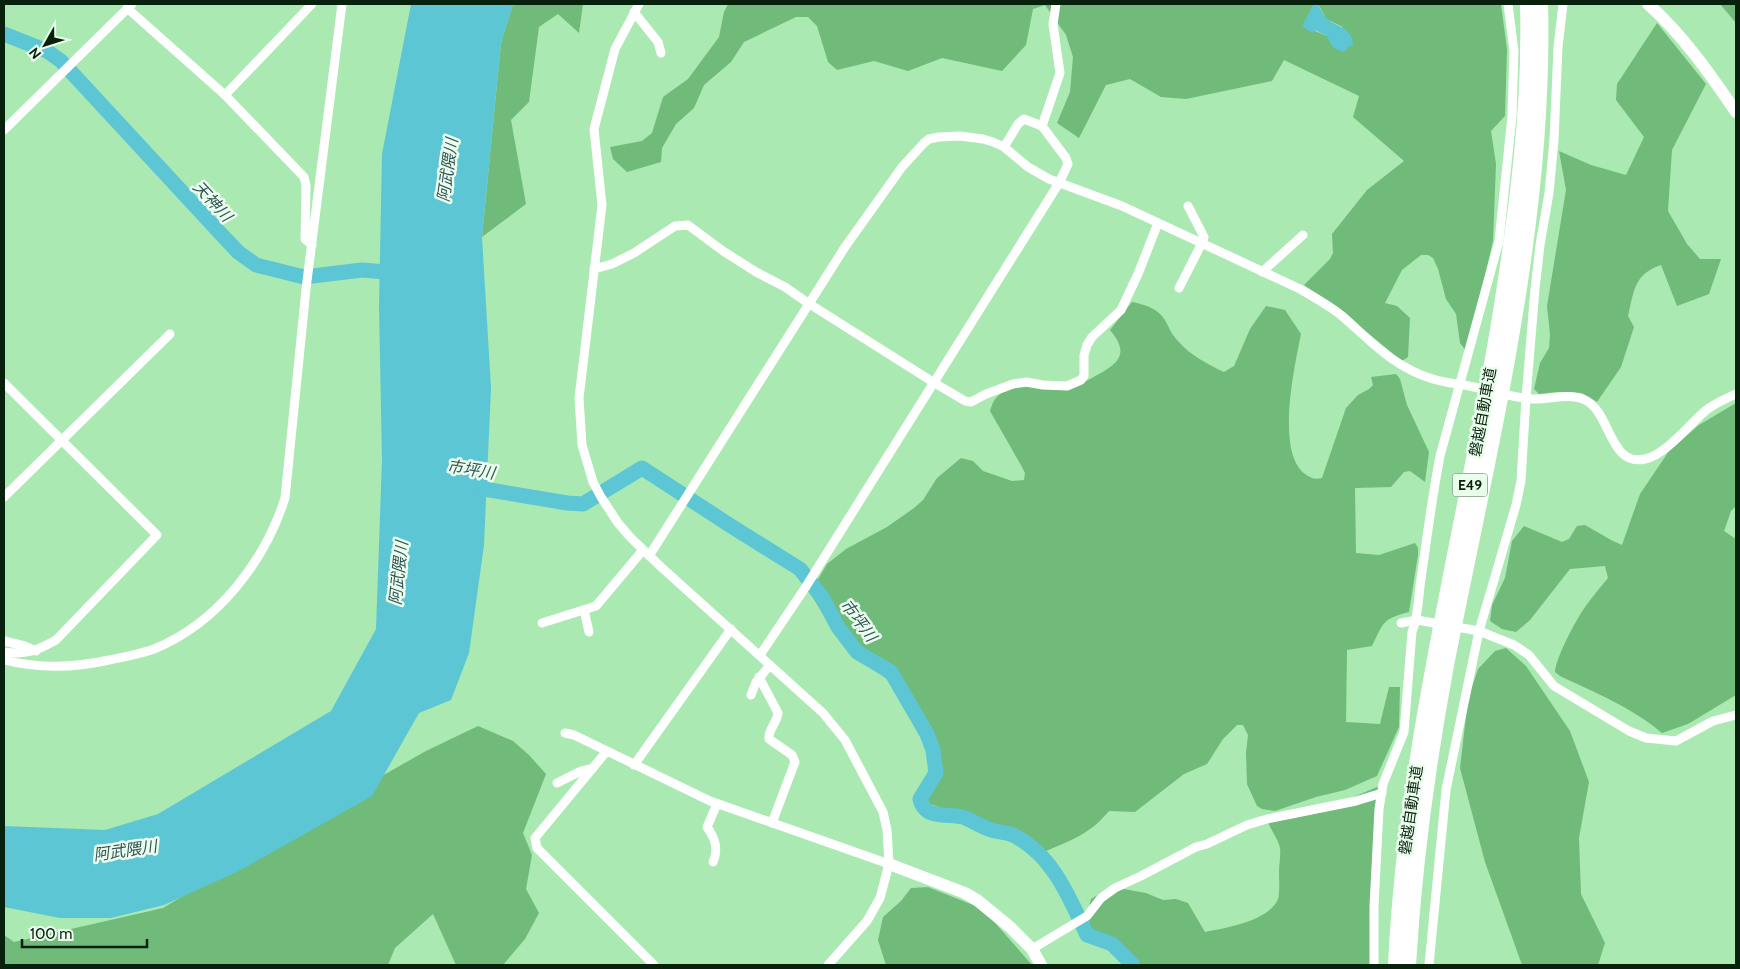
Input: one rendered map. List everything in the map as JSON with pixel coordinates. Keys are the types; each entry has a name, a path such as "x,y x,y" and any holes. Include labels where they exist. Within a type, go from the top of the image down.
{"highway":[{"name":"磐越自動車道","path":"1396,965 1398,912 1417,764 1436,651 1486,398 1510,252 1522,151 1526,91 1528,4"},
{"name":"磐越自動車道","path":"1408,965 1413,900 1430,761 1447,663 1499,399 1523,252 1535,149 1539,82 1540,4"}],"street":[{"path":"225,95 312,4"},
{"path":"4,660 45,667 85,666 154,649 176,638 197,624 219,605 243,579 261,554 285,498 312,245 342,4"},
{"path":"1042,126 1060,73 1053,24 1056,4"},
{"path":"1374,965 1377,844 1382,793 1404,732 1412,632 1420,621 1418,600 1434,484 1440,456 1464,385 1499,241 1512,116 1514,51 1508,4"},
{"path":"1428,965 1446,790 1477,630 1522,481 1526,398 1540,245 1554,140 1558,47 1563,4"},
{"path":"1648,4 1694,54 1736,112"},
{"path":"4,130 129,6 225,95 304,177 306,186 305,239 312,245"},
{"path":"661,53 658,42 636,8 615,49 594,129 602,205 579,398 582,445 593,482 618,523 646,553 824,713 845,740 883,812 887,830 889,864 880,898 867,921 828,965"},
{"path":"760,656 805,588 1059,183 1068,164 1059,146 1042,126 1024,119 1018,124 1004,147"},
{"path":"542,623 596,606 646,553 844,246 882,193 924,143 933,138 960,136 983,138 1004,147 1038,173 1059,183 1122,206 1321,300 1388,357 1403,367 1434,380 1526,398 1542,399 1565,396 1586,400 1593,405 1601,417 1618,449 1632,459 1641,460 1656,455 1705,411 1723,399 1736,394"},
{"path":"1179,288 1204,237 1188,206"},
{"path":"594,269 612,264 634,253 674,226 688,225 756,272 785,287 964,401 971,402 1013,384 1026,382 1062,386 1080,382 1084,376 1084,355 1087,345 1092,337 1121,310 1138,274 1158,223"},
{"path":"1262,272 1303,235"},
{"path":"4,497 170,334"},
{"path":"4,383 157,535 56,640 36,651 27,653 4,652"},
{"path":"584,610 589,632"},
{"path":"1401,623 1420,621 1477,630 1514,645 1528,655 1554,686 1629,731 1646,738 1676,741 1713,721 1736,715"},
{"path":"634,765 731,629"},
{"path":"4,641 36,651"},
{"path":"751,695 759,678 770,665"},
{"path":"759,678 778,713 778,718 770,731 769,739 772,743 792,755 795,762 772,823"},
{"path":"566,733 574,735 717,804 889,864 965,894 977,900 1010,927 1032,948 1040,965"},
{"path":"606,752 535,838 537,848 654,965"},
{"path":"558,783 581,771 593,768"},
{"path":"1032,948 1087,916 1101,898 1115,888 1196,847 1207,844 1247,825 1267,819 1356,801 1382,793"},
{"path":"713,862 716,844 714,836 707,826 717,804"}],"green space":[{"path":"513,4 583,4 579,33 558,14 539,27 529,102 511,120 526,204 482,237 501,43"},
{"path":"728,4 1314,4 1303,26 1327,36 1343,27 1326,19 1320,7 1316,4 1501,4 1507,49 1505,116 1491,131 1496,164 1493,241 1467,352 1460,343 1456,314 1446,299 1438,269 1433,258 1428,255 1421,255 1402,270 1385,303 1397,306 1410,318 1408,357 1402,361 1332,304 1304,285 1330,259 1333,253 1332,234 1367,190 1404,161 1353,117 1359,96 1284,60 1272,81 1186,99 1161,97 1130,79 1106,85 1079,138 1057,123 1070,92 1073,57 1066,35 1045,5 1033,9 1026,45 1002,71 942,58 908,71 874,61 837,70 828,62 817,26 808,17 796,17 744,42 731,62 704,85 694,108 676,124 662,148 661,162 627,172 613,159 610,147 642,141 652,133 663,97 688,79 719,37 724,12"},
{"path":"1720,4 1736,4 1736,23"},
{"path":"1657,23 1706,84 1672,150 1668,211 1687,244 1700,259 1721,259 1709,294 1677,306 1661,265 1645,273 1640,278 1634,291 1628,316 1634,327 1621,367 1597,402 1582,393 1556,392 1539,394 1534,389 1540,363 1549,348 1550,334 1547,306 1566,190 1559,151 1591,165 1626,175 1644,137 1616,100 1617,84"},
{"path":"1132,302 1148,306 1158,312 1175,338 1188,351 1224,372 1234,366 1250,329 1266,306 1285,310 1301,334 1290,407 1289,428 1291,447 1296,463 1305,474 1313,478 1322,478 1346,408 1358,395 1373,385 1371,377 1396,374 1400,379 1407,405 1429,452 1425,482 1410,471 1404,472 1391,487 1355,488 1356,553 1379,555 1415,543 1418,548 1418,555 1409,612 1394,617 1385,623 1372,646 1347,650 1346,722 1380,724 1389,687 1400,687 1399,727 1377,776 1345,790 1316,797 1275,811 1262,809 1257,806 1247,784 1246,753 1248,735 1243,725 1237,725 1223,739 1207,764 1184,774 1135,812 1109,811 1080,836 1046,851 1040,851 1019,838 981,827 960,814 930,804 924,794 934,767 917,717 891,682 850,653 834,632 810,593 827,564 846,549 887,527 914,508 923,500 937,478 961,458 973,461 983,471 1012,481 1024,480 1025,473 990,411 997,396 1014,388 1022,387 1063,389 1074,387 1108,369 1118,359 1120,353 1117,339 1110,330"},
{"path":"1736,403 1736,506 1731,511 1724,531 1736,539 1736,695 1688,724 1662,733 1626,708 1555,672 1563,648 1577,621 1588,603 1608,578 1605,566 1570,569 1530,620 1516,632 1502,629 1490,621 1492,605 1505,578 1512,541 1524,526 1562,542 1569,539 1577,526 1585,525 1622,545 1640,494 1669,451 1699,425"},
{"path":"1506,648 1526,666 1570,731 1589,782 1579,838 1581,894 1605,943 1598,965 1522,965 1485,862 1460,768 1468,699 1478,669 1495,651"},
{"path":"478,726 513,741 546,774 523,833 532,855 526,889 539,913 525,939 503,965 456,965 433,914 395,948 388,965 4,965 4,935 14,942 163,908 373,781 426,751"},
{"path":"1382,785 1371,965 1134,964 1112,943 1091,928 1087,916 1091,899 1101,893 1118,888 1146,893 1163,900 1176,899 1188,903 1205,932 1235,926 1256,918 1273,907 1279,893 1280,848 1267,820 1313,814"},
{"path":"928,887 983,909 1032,965 886,965 878,940 883,917 901,901 911,888"}],"water":[{"name":"阿武隈川","path":"411,4 513,4 501,43 482,237 491,388 484,545 469,653 451,700 419,713 372,796 239,871 164,905 111,918 60,918 4,907 4,826 105,830 158,814 331,711 376,629 382,460 379,306 382,154"},
{"path":"1314,4 1320,8 1326,18 1350,34 1353,45 1344,52 1333,47 1327,36 1315,30 1312,33 1302,26"}],"waterway":[{"name":"天神川","path":"4,34 47,51 61,61 238,252 256,265 304,277 362,270 398,273"},
{"name":"市坪川","path":"466,486 583,504 642,468 800,569 822,597 838,627 857,652 891,672 927,734 933,750 936,773 920,799 924,808 932,813 963,817 991,830 1013,835 1027,843 1049,865 1058,878 1087,935 1112,944 1133,965"}]}
